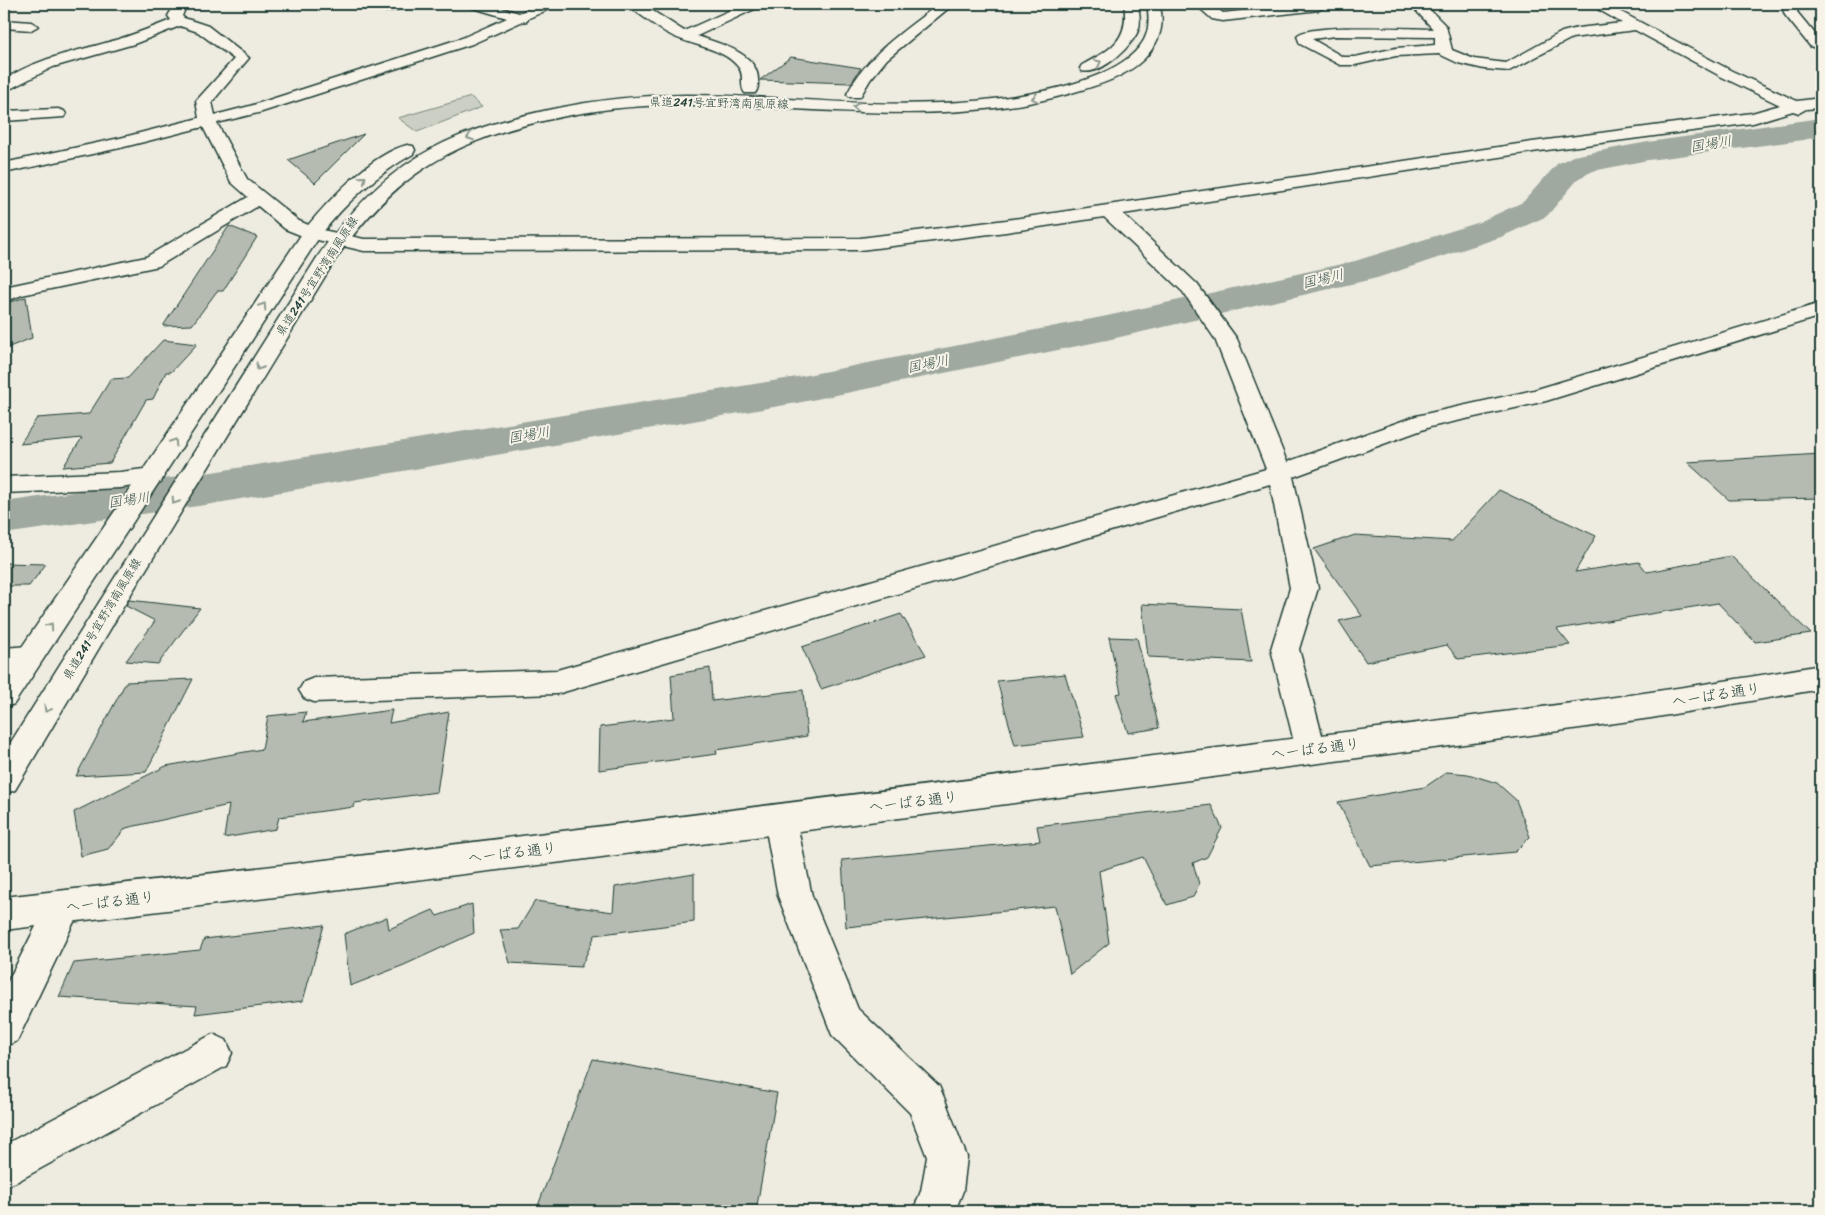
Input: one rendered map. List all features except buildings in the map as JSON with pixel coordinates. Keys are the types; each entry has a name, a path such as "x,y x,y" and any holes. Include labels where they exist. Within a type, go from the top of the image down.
{"main road":[{"path":"182,4 175,16 179,21 203,29 242,58 204,101 208,121 240,182 292,225 312,233 364,245 860,244 1109,211 1532,147 1753,118 1794,106"},
{"path":"372,4 387,7 407,4"},
{"path":"475,4 522,18"},
{"path":"4,168 256,109 467,41 522,18 549,4"},
{"path":"636,4 635,6 647,11 674,32 734,54 746,65 752,77 750,90"},
{"path":"684,36 754,4"},
{"path":"855,94 861,79 880,57 943,7 940,4"},
{"name":"県道241号宜野湾南風原線","path":"4,696 16,658 110,540 312,233 326,214 364,178 396,156 430,138 464,126 550,102 597,94 655,89 750,90 915,96 1008,91 1080,72 1108,57 1123,43 1131,32 1133,20 1131,4"},
{"name":"県道241号宜野湾南風原線","path":"4,780 339,239 357,215 397,177 428,157 461,141 499,127 571,110 629,102 690,100 920,108 1005,102 1061,93 1118,72 1136,59 1150,44 1156,27 1153,4"},
{"path":"1202,4 1217,16 1223,17 1319,6"},
{"path":"1417,4 1441,28 1443,49 1451,56 1500,68 1509,68 1567,35 1578,32 1638,26"},
{"path":"1596,4 1727,74 1794,106 1818,111"},
{"path":"1795,4 1790,12 1815,43 1821,46"},
{"path":"4,86 12,80 41,67 130,40 179,21"},
{"path":"4,24 31,26"},
{"path":"1441,33 1335,32 1304,36 1304,41 1340,61 1355,61 1396,52 1443,49"},
{"path":"4,116 58,114"},
{"path":"4,296 16,290 152,262 259,198"},
{"path":"1109,211 1190,288 1226,339 1280,473 1304,588 1285,649 1311,750"},
{"path":"314,690 557,682 1280,473 1424,421 1538,396 1821,309"},
{"path":"4,485 150,479"},
{"name":"へーばる通り","path":"4,914 780,819 1508,726 1821,677"},
{"path":"780,819 795,896 845,1022 925,1100 947,1158 942,1191 934,1211"},
{"path":"4,1028 64,907"},
{"path":"4,1167 213,1053"}],"shaded area":[{"path":"471,97 482,107 417,132 398,118"}],"waterway":[{"name":"国場川","path":"4,518 212,488 797,390 1107,328 1364,270 1489,230 1535,209 1568,171 1584,163 1648,151 1821,127"}]}
